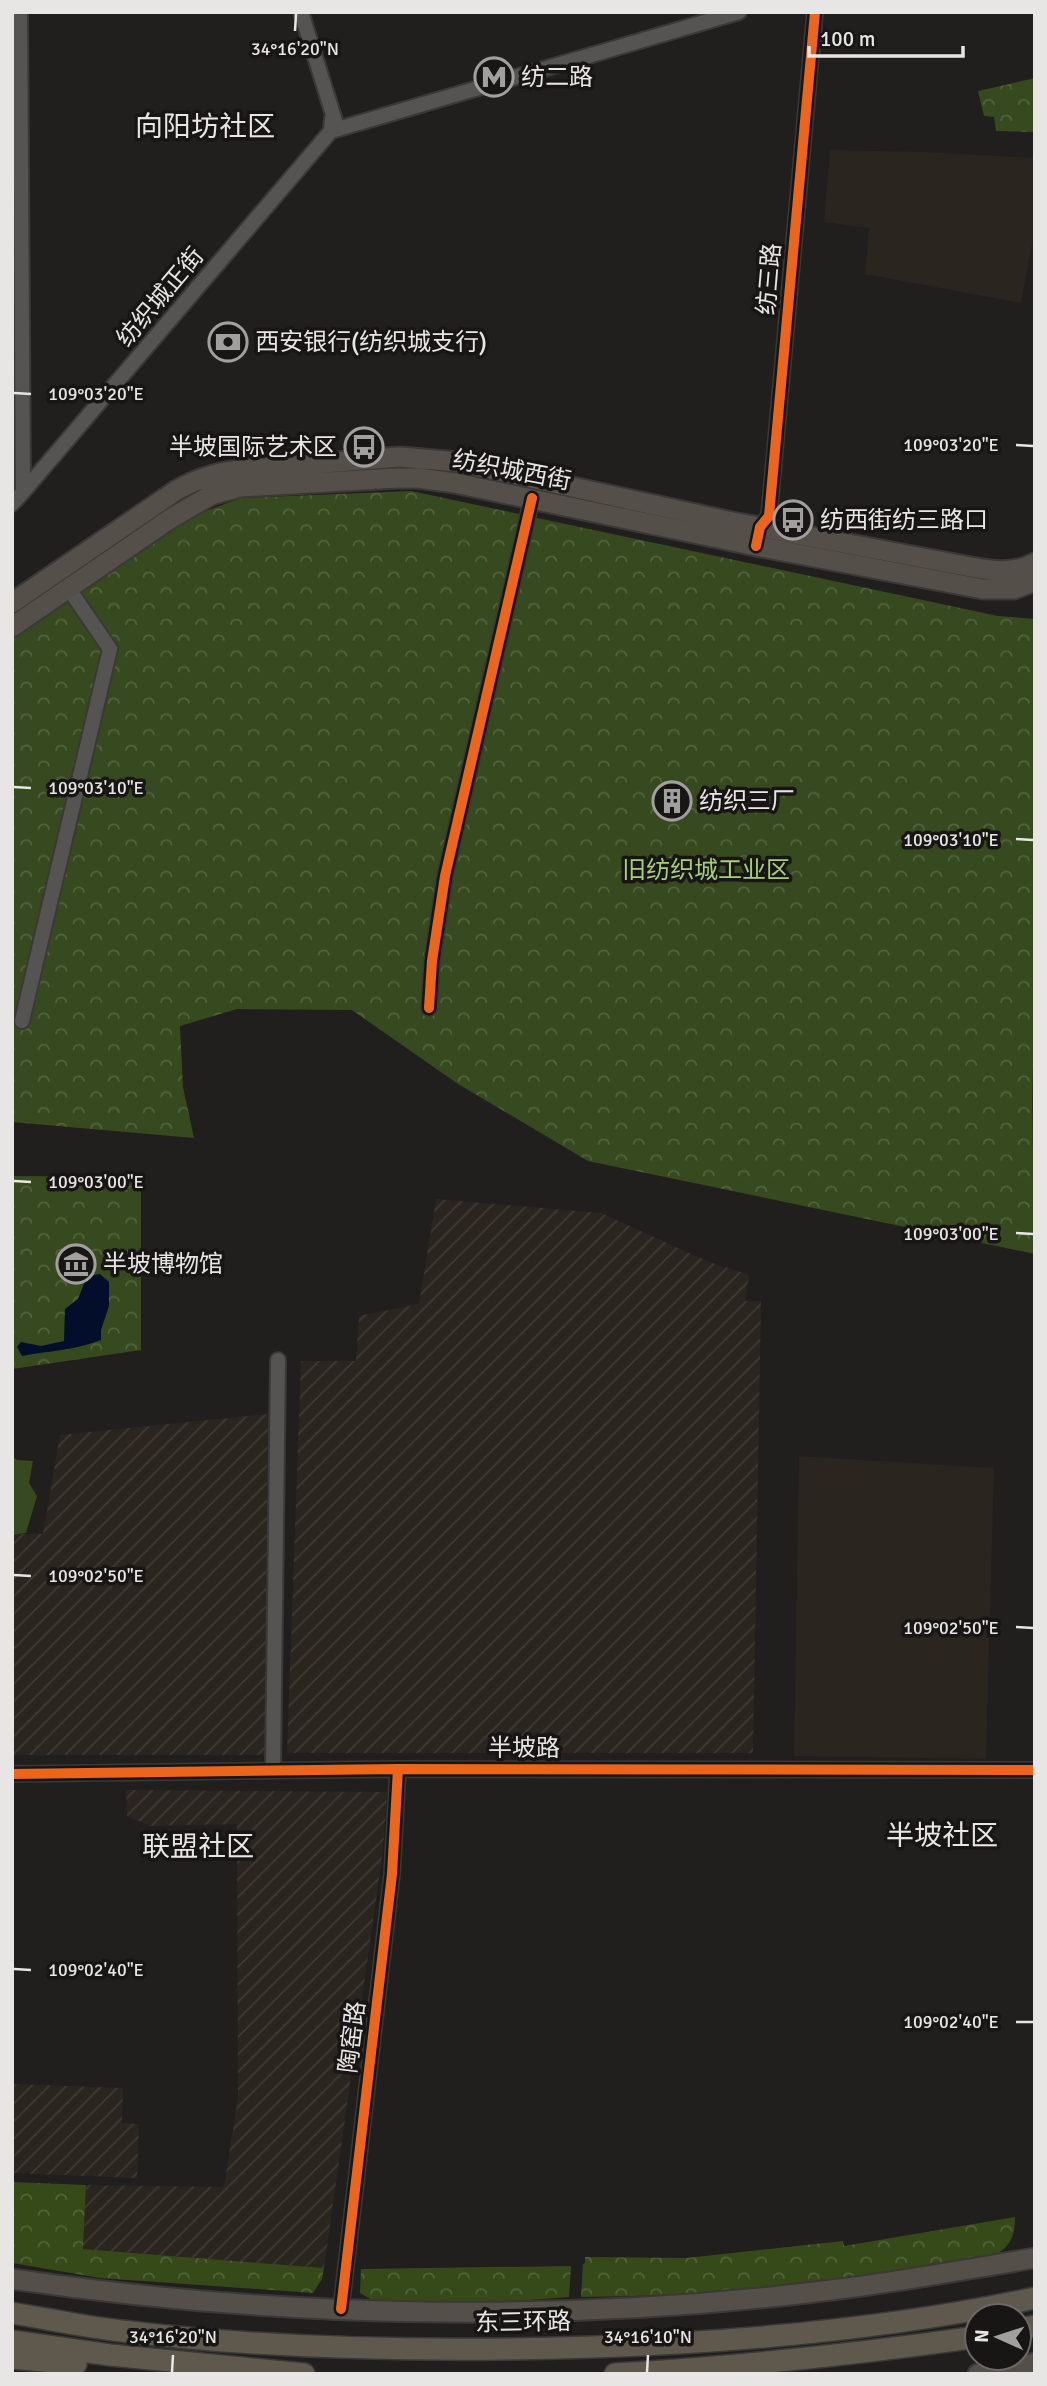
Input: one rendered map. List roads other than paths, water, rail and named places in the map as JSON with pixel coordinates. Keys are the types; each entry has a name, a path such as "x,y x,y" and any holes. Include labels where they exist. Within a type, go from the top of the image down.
{"highway":[{"name":"东三环路","path":"12,2313 122,2331 257,2343 394,2350 488,2350 667,2344 911,2320 1035,2298"},
{"path":"12,2300 68,2312 122,2331"},
{"path":"615,2374 737,2367 963,2339"},
{"path":"12,2341 110,2355 304,2374"},
{"path":"12,2358 180,2374"}],"main road":[{"name":"纺织城西街","path":"12,603 185,486 213,474 250,468 356,459 429,458 458,462 760,527 993,571 1024,569 1035,563"},
{"name":"纺织城西街","path":"12,627 185,509 211,495 230,489 418,478 532,498 756,546 983,589 1014,589 1035,582"},
{"path":"12,2279 137,2296 341,2309 495,2312 725,2301 878,2284 1035,2258"}],"street":[{"path":"20,12 23,492"},
{"path":"301,12 333,126"},
{"path":"333,126 705,12"},
{"path":"333,126 739,12"},
{"name":"纺三路","path":"756,546 760,527 769,516 816,12"},
{"name":"纺织城正街","path":"12,504 333,126"},
{"path":"429,1008 432,961 445,876 532,498"},
{"path":"22,1021 110,649 69,589"},
{"path":"273,1770 278,1360"},
{"name":"半坡路","path":"12,1774 398,1769 1035,1770"},
{"name":"陶窑路","path":"341,2309 392,1874 398,1769"}],"water":[{"path":"100,1274 109,1282 109,1306 101,1330 101,1340 22,1356 17,1347 21,1342 41,1346 64,1341 65,1309 78,1299 87,1276"}],"place":[{"name":"纺二路","path":"494,77"},
{"name":"西安银行(纺织城支行)","path":"228,342"},
{"name":"半坡国际艺术区","path":"364,447"},
{"name":"纺西街纺三路口","path":"793,520"},
{"name":"纺织三厂","path":"672,801"},
{"name":"半坡博物馆","path":"76,1264"}],"district":[{"name":"向阳坊社区","path":"205,126"},
{"name":"半坡社区","path":"942,1835"},
{"name":"联盟社区","path":"198,1846"}],"park label":[{"name":"旧纺织城工业区","path":"706,870"}]}
